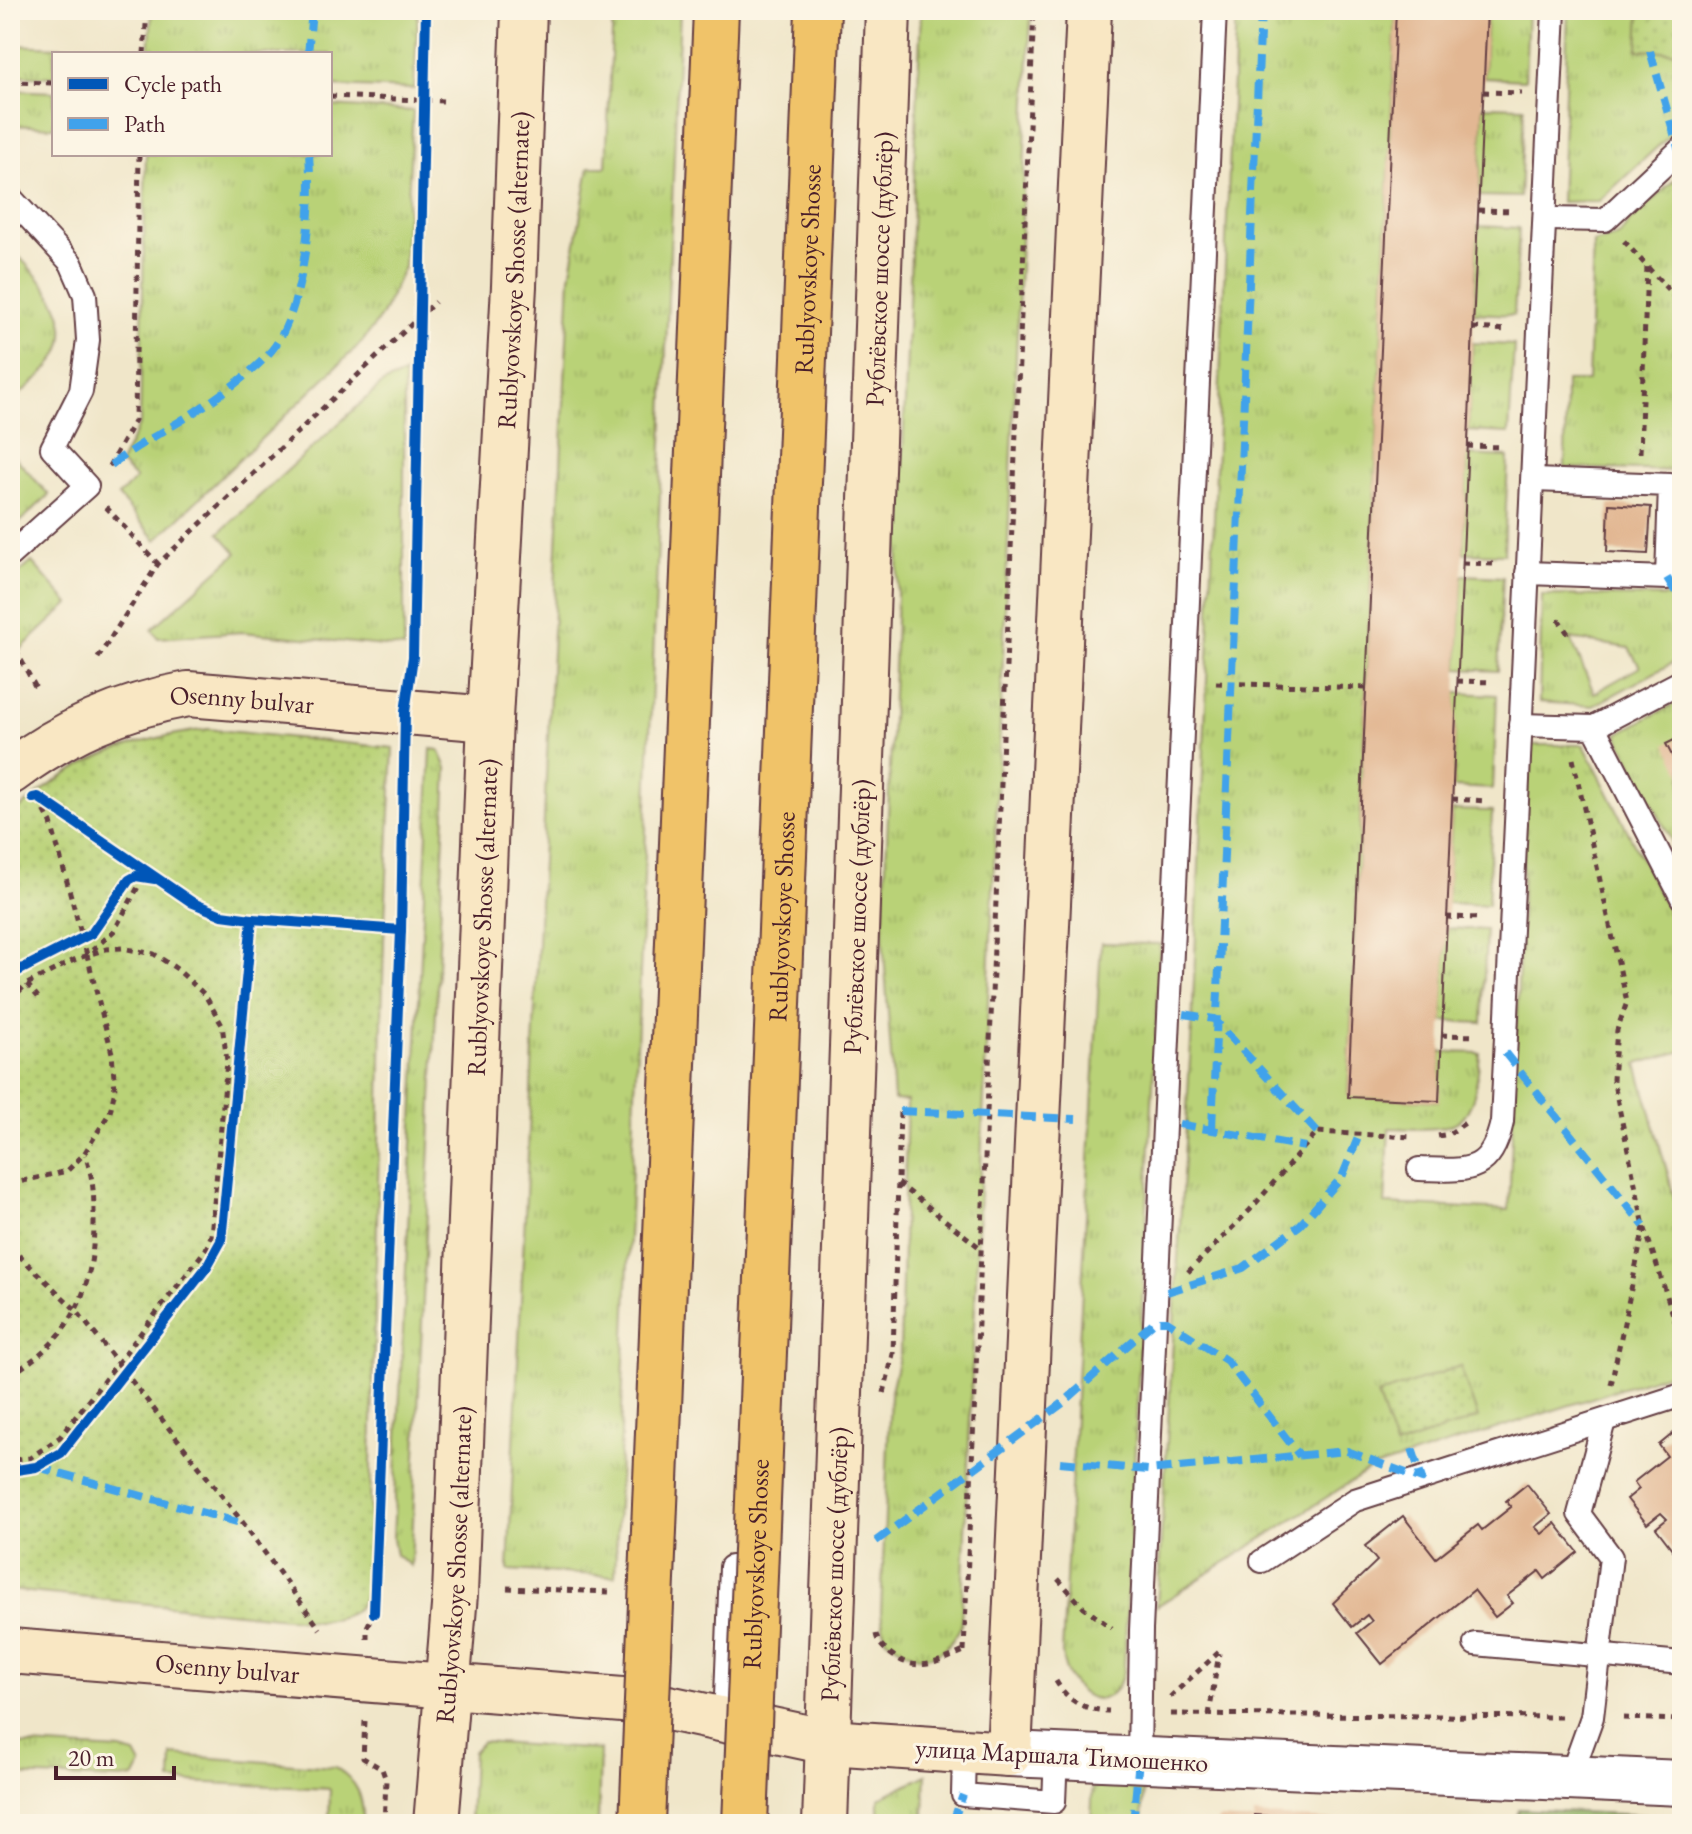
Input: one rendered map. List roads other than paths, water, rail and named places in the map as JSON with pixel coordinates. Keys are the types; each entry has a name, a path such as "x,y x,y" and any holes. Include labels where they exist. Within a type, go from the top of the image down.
{"main road":[{"name":"Rublyovskoye Shosse (alternate)","path":"436,1824 455,1578 490,719 514,286 524,10"},
{"path":"636,1808 716,10"},
{"name":"Rublyovskoye Shosse","path":"745,1824 818,10"},
{"name":"Рублёвское шоссе (дублёр)","path":"825,1824 888,10"},
{"path":"1009,1754 1089,10"},
{"name":"Osenny bulvar","path":"27,789 59,737 103,716 150,701 188,694 490,719"},
{"name":"Osenny bulvar","path":"10,1651 447,1685"},
{"name":"улица Маршала Тимошенко","path":"447,1685 635,1701 828,1742 1009,1754"}],"street":[{"name":"улица Маршала Тимошенко","path":"1009,1754 1682,1783"}],"lane":[{"path":"1139,1759 1146,1713 1141,1648 1215,10"},
{"path":"1419,1169 1460,1170 1479,1165 1496,1147 1502,1122 1554,10"},
{"path":"1546,219 1605,220 1682,148"},
{"path":"10,197 71,263 85,295 88,340 81,391 52,448 87,486 10,555"},
{"path":"1527,573 1667,578 1670,485 1534,480"},
{"path":"1520,725 1594,727 1682,681"},
{"path":"1594,727 1682,898"},
{"path":"1262,1561 1355,1500 1682,1395"},
{"path":"1570,1778 1592,1717 1611,1557 1579,1514 1604,1421"},
{"path":"725,1722 731,1567"},
{"path":"1475,1644 1682,1663"},
{"path":"635,1701 636,1808"},
{"path":"964,1752 963,1795 1054,1802 1056,1755"}]}
